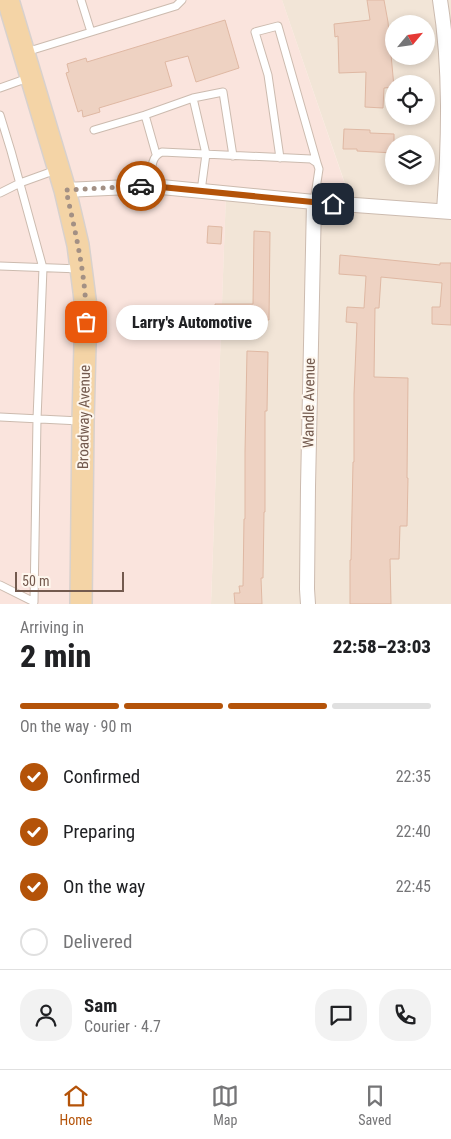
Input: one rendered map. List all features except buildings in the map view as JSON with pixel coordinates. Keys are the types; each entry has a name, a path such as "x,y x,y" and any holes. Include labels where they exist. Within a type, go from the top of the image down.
{"main road":[{"name":"Broadway Avenue","path":"7,0 66,190 78,245 86,307 81,604"}],"street":[{"path":"66,190 151,186 314,202 448,212 449,118 444,7"},
{"name":"Wandle Avenue","path":"308,604 308,486 314,202"}],"lane":[{"path":"0,2 7,0"},
{"path":"81,0 91,32"},
{"path":"24,52 176,6 182,0"},
{"path":"280,158 268,75 255,32 278,26 318,163 319,170 314,202"},
{"path":"0,88 31,78"},
{"path":"94,130 193,98 223,92 233,156"},
{"path":"193,98 206,154 201,191"},
{"path":"0,115 43,268 37,419 34,602 0,585"},
{"path":"145,115 156,154 153,161 151,186"},
{"path":"156,154 162,152 311,159 318,163"},
{"path":"0,193 20,183 59,169"},
{"path":"0,266 81,269"},
{"path":"0,417 83,422"}],"shaded area":[{"path":"0,0 282,0 352,205 226,193 211,604 0,604"},
{"path":"282,0 451,0 451,604 211,604 226,193 352,204"}],"way so far":[{"path":"86,322 86,307 78,245 66,190 141,186"}],"place":[{"name":"Larry's Automotive","path":"86,322"}],"route":[{"path":"141,186 333,204"}]}
